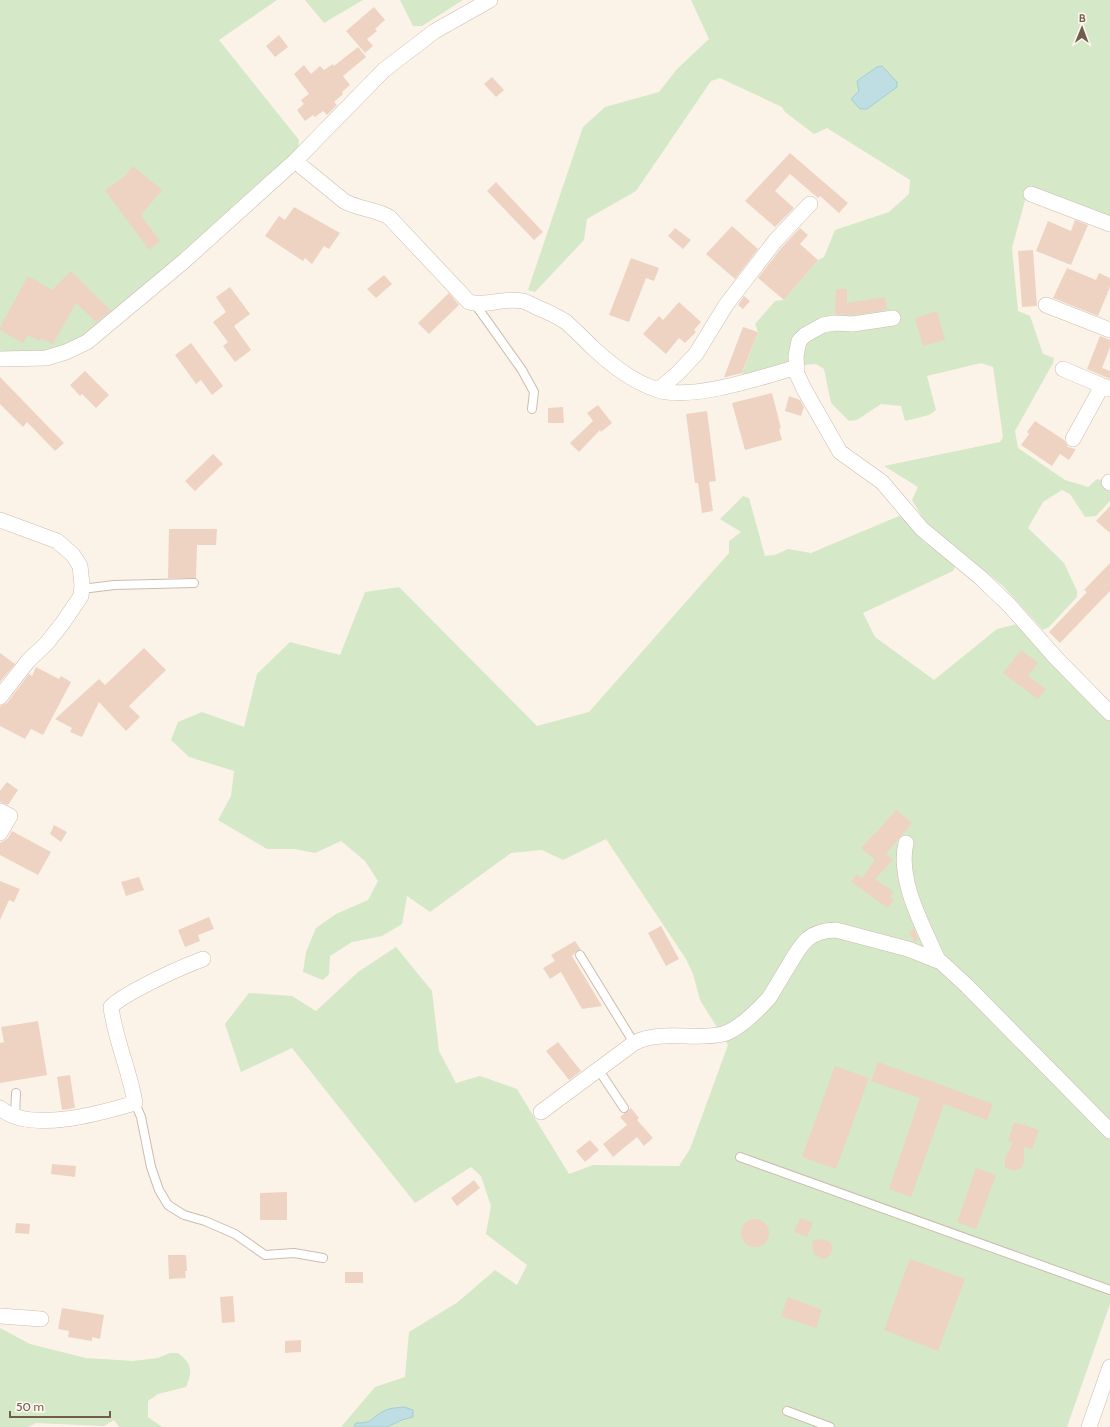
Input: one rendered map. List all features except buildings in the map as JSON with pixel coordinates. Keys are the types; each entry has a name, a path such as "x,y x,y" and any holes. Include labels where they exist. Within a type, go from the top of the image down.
{"street":[{"path":"0,360 46,358 66,352 86,342 183,262 295,161 384,70 435,31 490,0"},
{"path":"295,161 351,206 371,209 389,217 402,229 469,302 475,304 485,304 523,301 546,311 565,322 618,370 643,384 658,390 669,392 694,392 734,385 797,367"},
{"path":"1031,194 1110,224"},
{"path":"658,390 677,374 696,354 743,282 775,241 810,204"},
{"path":"1046,305 1110,330"},
{"path":"893,318 853,324 834,323 823,325 806,335 799,341 796,356 797,374 804,389 840,452 882,482 922,529 986,582 1010,606 1056,658 1110,713"},
{"path":"1063,369 1106,387 1073,440"},
{"path":"0,520 57,541 73,555 80,566 82,590 81,596 62,624 46,644 28,661 0,697"},
{"path":"0,811 10,816 0,833"},
{"path":"906,843 904,866 906,879 914,905 938,960"},
{"path":"541,1112 634,1043 643,1038 656,1036 723,1034 734,1029 769,998 801,944 817,932 836,930 908,949 938,960 947,966 1110,1131"},
{"path":"0,1108 19,1118 50,1120 100,1113 135,1103 132,1083 115,1028 111,1007 148,984 184,966 203,960"},
{"path":"0,1316 41,1319"},
{"path":"1089,1427 1110,1367"}],"lane":[{"path":"475,304 522,370 534,392 532,409"},
{"path":"82,590 114,585 194,584"},
{"path":"580,955 634,1043"},
{"path":"598,1070 624,1108"},
{"path":"15,1117 16,1093"},
{"path":"135,1103 141,1117 151,1167 159,1190 168,1204 184,1215 205,1221 235,1234 265,1255 294,1253 323,1258"},
{"path":"740,1157 1110,1290"},
{"path":"787,1411 830,1427"}],"green space":[{"path":"0,0 277,0 219,40 299,140 298,147 293,157 82,340 39,353 0,354"},
{"path":"305,0 363,0 324,23"},
{"path":"400,0 463,0 422,26 413,26"},
{"path":"691,0 1110,0 1110,220 1027,193 1012,248 1018,311 1030,316 1043,354 1054,358 1053,363 1015,431 1018,448 1065,480 1088,487 1097,479 1101,480 1110,487 1110,501 1096,516 1085,517 1070,494 1062,490 1043,502 1028,528 1064,563 1077,591 1077,597 1049,627 1043,630 1003,586 925,522 912,500 918,487 884,466 1000,442 1003,437 993,367 981,363 927,376 936,410 929,415 905,421 901,406 881,404 857,420 849,421 831,403 824,369 816,364 792,366 739,382 758,332 755,324 775,301 784,300 818,260 824,257 835,230 889,212 909,194 910,180 827,128 814,134 785,112 782,107 720,78 711,81 636,191 587,219 584,240 535,292 528,290 583,127 605,107 659,92 677,69 709,39"},
{"path":"743,496 749,498 765,556 775,555 788,549 811,553 899,516 908,518 924,542 957,562 953,571 863,613 875,637 934,680 997,629 1017,624 1110,718 1110,1304 1067,1427 341,1427 375,1387 405,1377 409,1332 458,1302 495,1270 517,1285 527,1265 486,1234 491,1206 481,1176 471,1167 415,1203 292,1048 241,1072 225,1024 249,993 292,996 316,1011 358,972 396,947 432,991 439,1051 456,1083 480,1076 517,1089 569,1174 593,1165 679,1166 690,1149 728,1045 700,1000 693,974 686,959 606,839 563,860 542,850 511,853 430,912 407,896 402,924 382,936 352,942 330,956 329,974 323,980 303,972 306,952 316,928 336,914 368,900 378,881 365,861 341,841 315,853 295,849 267,849 218,820 231,796 234,771 189,757 171,740 178,722 202,712 244,727 257,674 290,642 340,655 365,592 399,587 537,726 589,712 729,553 729,541 741,532 720,519"},
{"path":"0,1328 30,1344 86,1358 133,1361 158,1358 170,1353 178,1353 189,1364 190,1376 186,1387 158,1394 148,1401 148,1417 162,1427 119,1427 114,1420 104,1426 36,1423 28,1427 0,1427"}],"water":[{"path":"882,66 897,82 897,87 867,109 860,109 851,99 859,91 857,81 877,67"},
{"path":"404,1407 413,1410 413,1417 387,1427 354,1427 356,1423 369,1421 382,1412 392,1408"}]}
